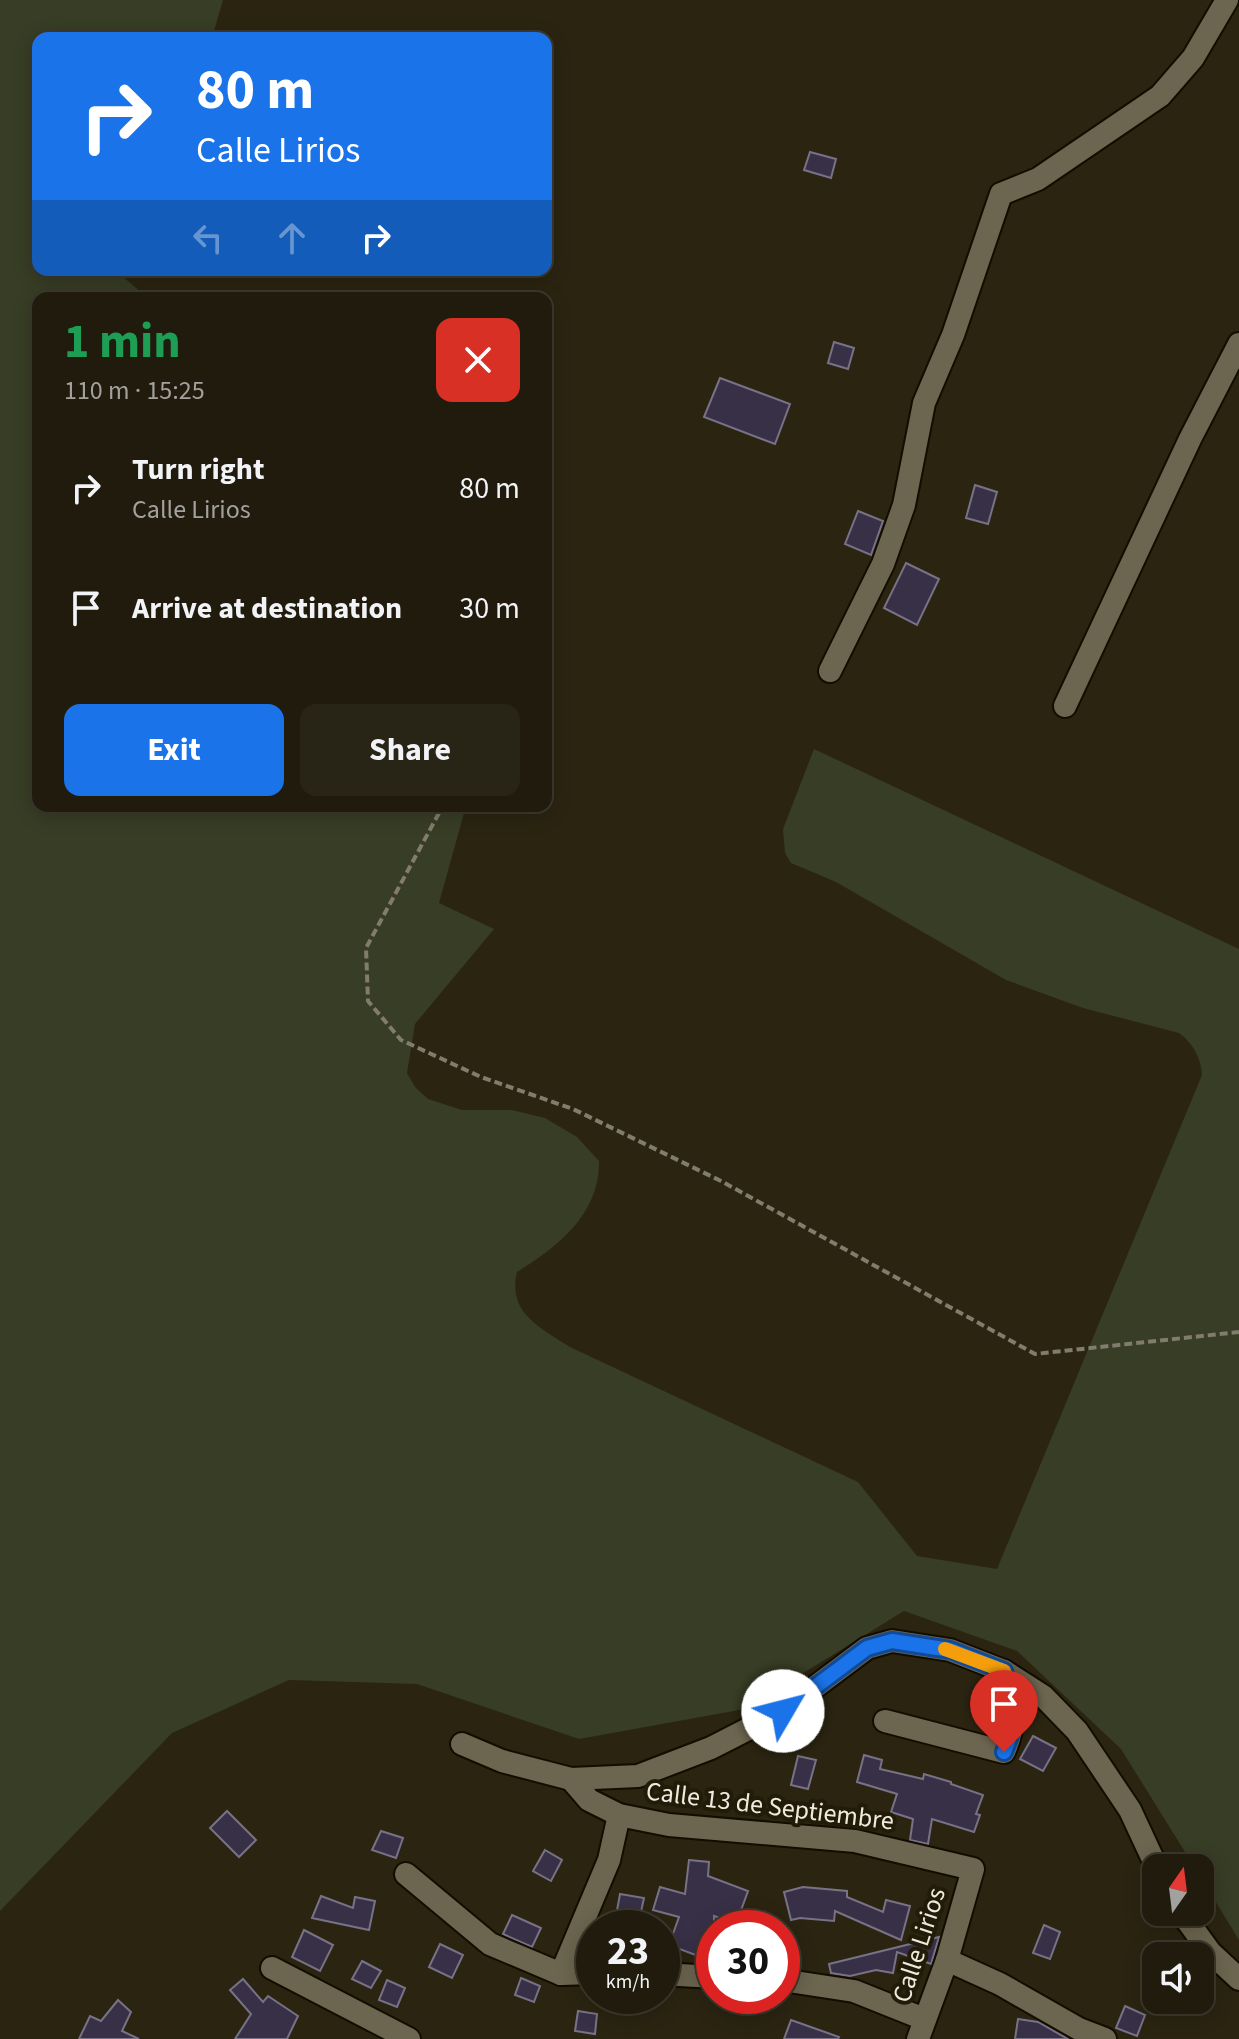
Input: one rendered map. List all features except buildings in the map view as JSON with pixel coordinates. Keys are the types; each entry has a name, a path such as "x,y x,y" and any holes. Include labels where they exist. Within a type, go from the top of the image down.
{"street":[{"path":"830,671 883,564 904,505 924,403 953,335 1001,194 1038,179 1160,96 1193,58 1227,0"},
{"path":"1065,706 1190,439 1239,344"},
{"path":"462,1744 502,1761 571,1779 638,1776 711,1748 783,1711 867,1648 892,1641 950,1650 1004,1671 1043,1696 1077,1731 1130,1810 1150,1854"},
{"path":"885,1721 1004,1752 1013,1732 1015,1707 1004,1671"},
{"name":"Calle 13 de Septiembre","path":"571,1779 589,1800 619,1815 669,1825 855,1841 973,1869"},
{"path":"561,1974 609,1860 619,1815"},
{"name":"Calle Lirios","path":"921,2029 947,1960 973,1869"},
{"path":"406,1874 490,1944 561,1974 576,1974"},
{"path":"1191,1926 1210,1952 1239,1979"},
{"path":"947,1960 1000,1984 1078,2034 1105,2039"},
{"path":"272,1968 409,2039"},
{"path":"800,1983 854,1991 921,2029"}],"path":[{"path":"439,813 366,948 368,1001 401,1040 481,1077 573,1109 721,1181 1035,1354 1239,1332"}],"green space":[{"path":"0,0 223,0 214,32 32,32 32,276 122,276 141,292 32,292 32,812 464,812 439,903 494,929 415,1024 407,1073 415,1087 428,1099 462,1110 512,1110 545,1118 577,1137 599,1161 592,1197 574,1227 547,1252 517,1272 517,1298 522,1309 538,1326 570,1347 858,1482 917,1556 997,1569 1202,1075 1200,1063 1192,1046 1179,1033 1083,1008 1006,980 836,882 791,863 785,853 783,829 814,749 1239,949 1239,1940 1214,1899 1214,1854 1186,1854 1121,1749 1017,1651 904,1611 745,1709 579,1739 417,1684 289,1680 172,1733 0,1911"}],"slow traffic":[{"path":"945,1649 1005,1674"}],"route":[{"path":"783,1711 867,1648 892,1641 950,1650 1004,1671 1015,1707 1013,1732 1004,1752"}]}
